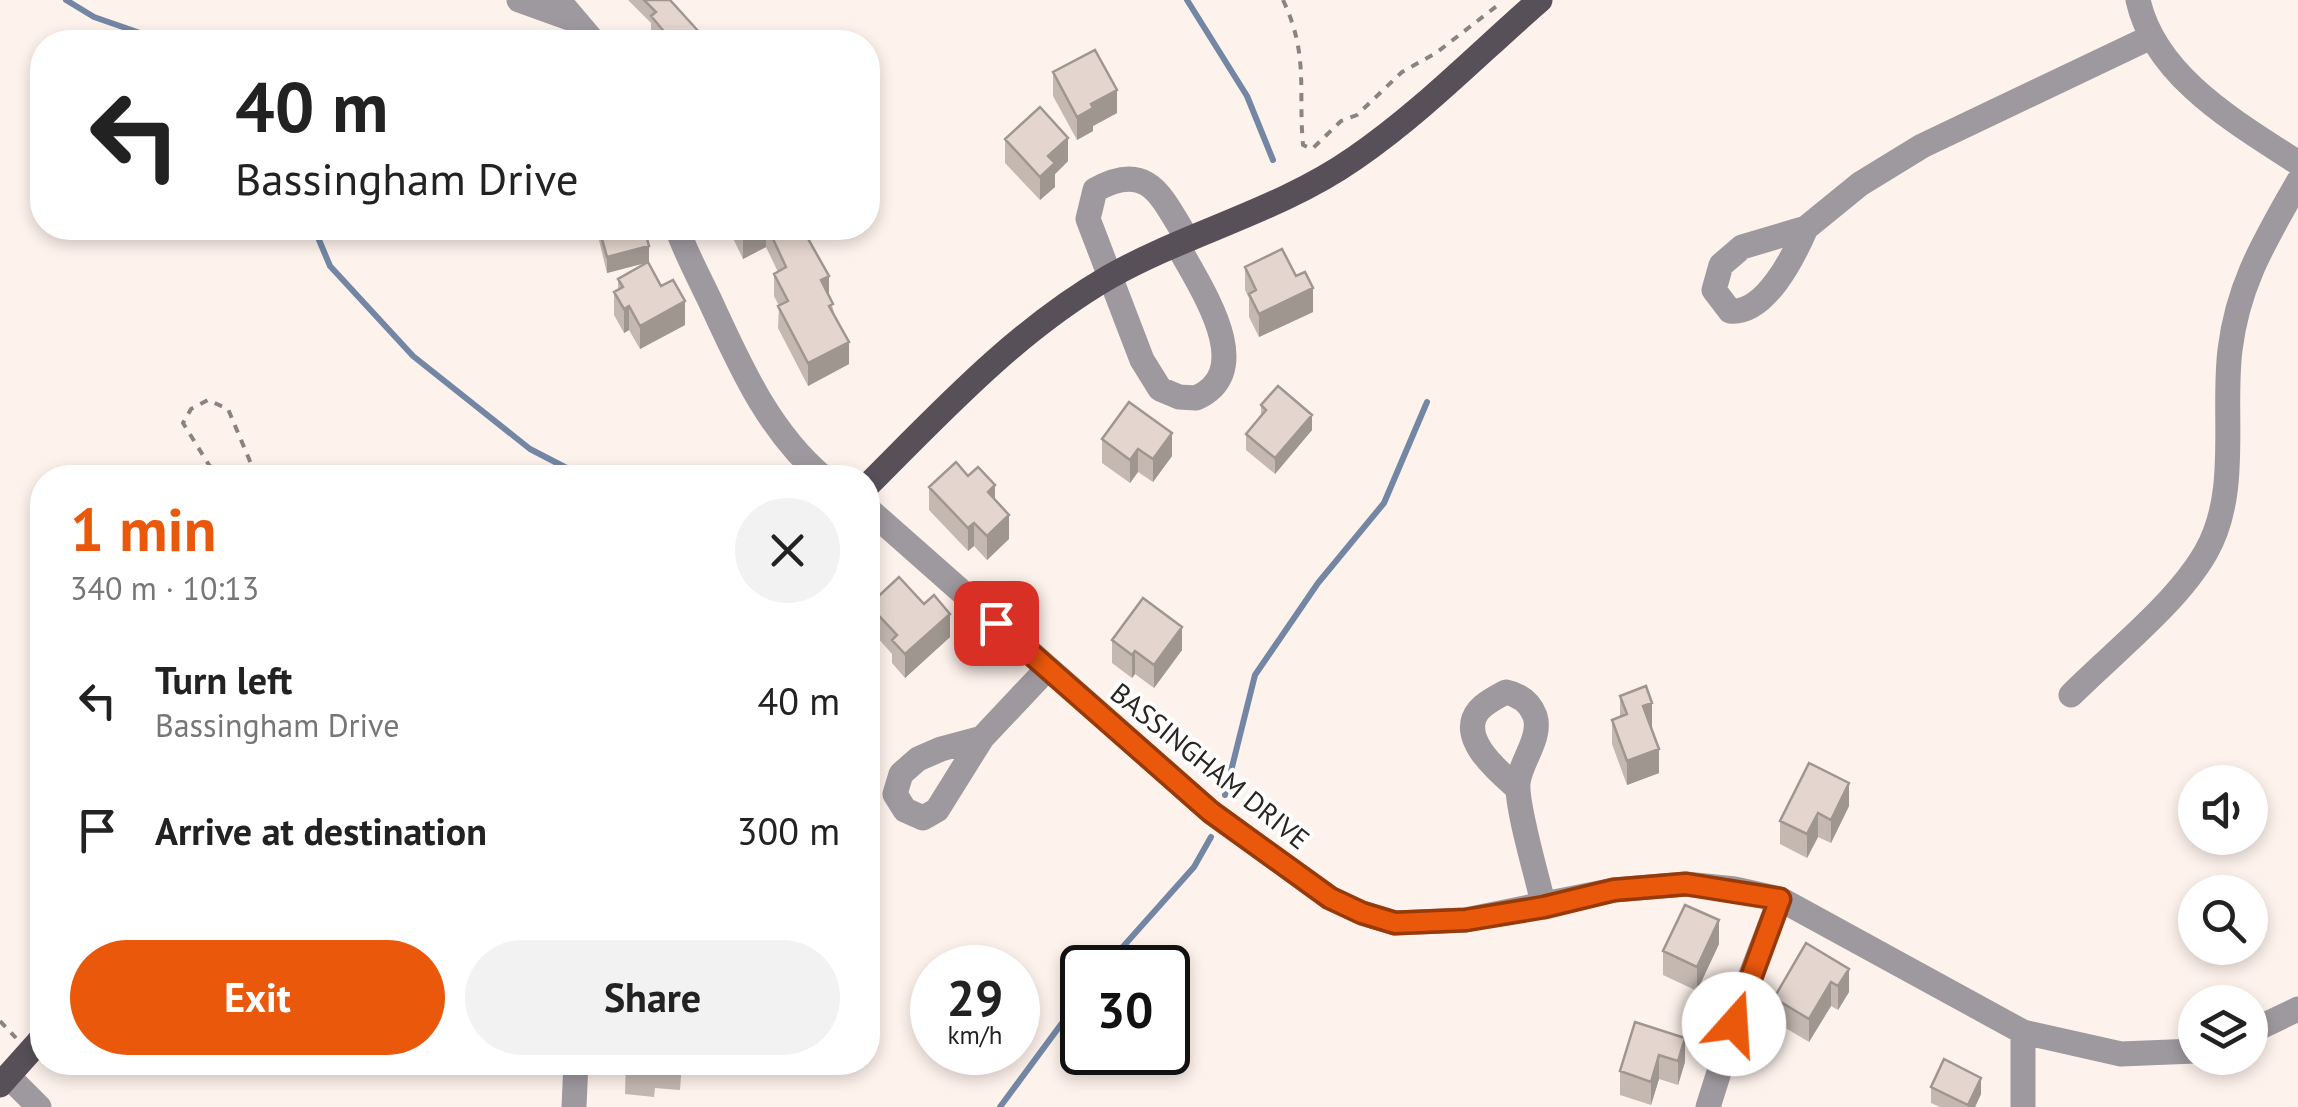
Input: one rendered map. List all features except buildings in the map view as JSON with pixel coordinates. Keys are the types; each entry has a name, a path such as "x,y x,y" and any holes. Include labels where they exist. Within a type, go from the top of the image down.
{"main road":[{"path":"880,473 1024,336 1108,278 1265,209 1355,158 1432,98 1540,0"},
{"path":"4,1080 30,1051"}],"street":[{"path":"519,0 566,10 584,30"},
{"path":"2138,0 2151,37 2184,78 2233,120 2298,163"},
{"path":"1806,228 1860,184 1922,146 2151,37"},
{"path":"1130,176 1156,190 1183,242 1222,332 1226,352 1217,381 1202,396 1178,396 1160,388 1142,360 1088,219 1095,190 1130,176"},
{"path":"2071,696 2175,596 2208,550 2225,494 2230,353 2239,297 2298,182"},
{"path":"682,240 722,328 768,414 809,465"},
{"name":"BASSINGHAM DRIVE","path":"880,520 1211,812 1330,898 1362,913 1395,923 1466,920 1614,890 1686,884 1780,899 2023,1032 2121,1054 2178,1052"},
{"path":"982,738 1048,668"},
{"path":"1518,788 1544,907"},
{"path":"1708,1107 1780,899"},
{"path":"2268,1023 2298,1009"},
{"path":"2023,1032 2024,1107"},
{"path":"574,1107 575,1075"},
{"path":"4,1080 39,1107"}],"path":[{"path":"1283,0 1299,42 1304,74 1303,145 1312,149 1341,121 1357,115 1402,72 1436,53 1503,0"},
{"path":"208,465 183,423 191,409 208,400 228,410 251,465"}],"waterway":[{"path":"66,0 94,17 131,30"},
{"path":"1187,0 1247,96 1273,160"},
{"path":"319,240 330,266 413,356 530,449 561,465"},
{"path":"1225,795 1255,675 1318,583 1384,503 1427,402"},
{"path":"1124,945 1194,867 1211,837"},
{"path":"1000,1107 1060,1026"}],"route":[{"path":"996,623 1211,812 1330,898 1362,913 1395,923 1466,920 1614,890 1686,884 1780,899 1734,1024"}]}
